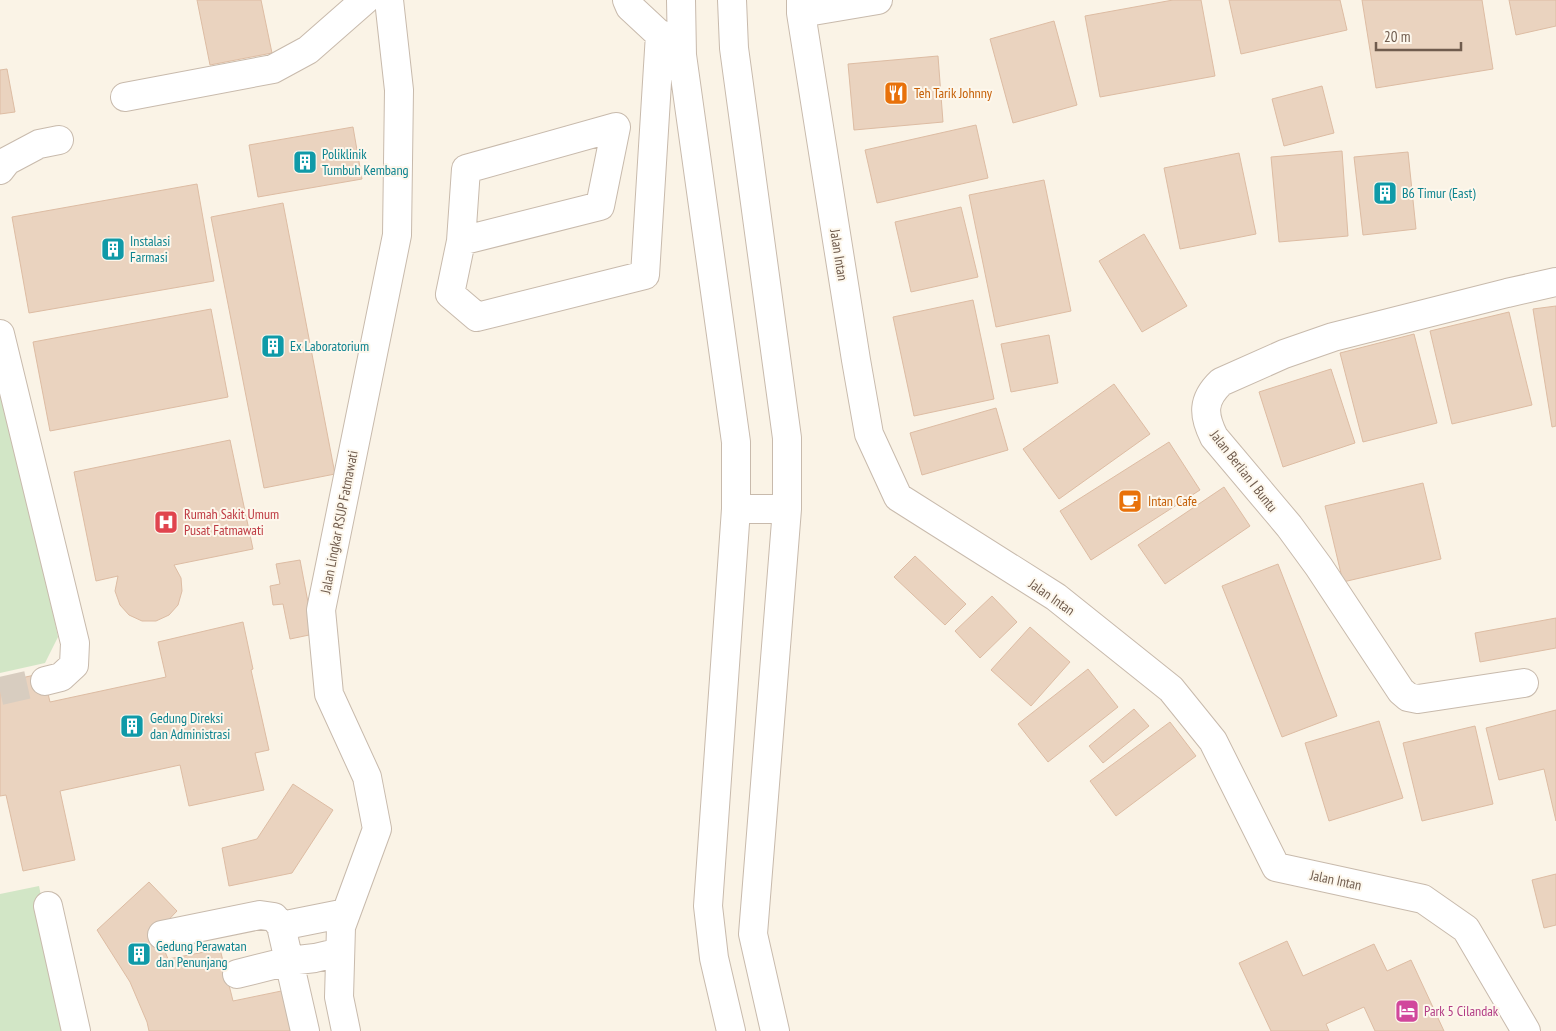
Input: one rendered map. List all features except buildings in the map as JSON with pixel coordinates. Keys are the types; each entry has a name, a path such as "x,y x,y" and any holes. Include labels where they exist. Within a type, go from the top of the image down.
{"street":[{"path":"125,97 274,69 308,50 365,0"},
{"name":"Jalan Lingkar RSUP Fatmawati","path":"346,1031 339,997 341,927 377,829 367,777 329,694 321,610 397,235 399,90 389,0"},
{"path":"627,0 630,7 682,56"},
{"path":"681,0 682,56 736,442 736,509 708,906 714,958 730,1031"},
{"path":"732,0 734,48 787,438 787,510 753,934 775,1031"},
{"name":"Jalan Intan","path":"878,0 801,7 869,434 898,497 1056,597 1171,689 1213,741 1276,867 1423,899 1466,929 1526,1031"},
{"path":"461,241 600,206 616,127 466,169 461,241 450,294 477,317 646,275 660,34"},
{"path":"0,170 7,161 39,144 58,140"},
{"name":"Jalan Berlian I Buntu","path":"1524,683 1418,699 1408,697 1401,691 1318,567 1288,526 1214,437 1209,427 1206,406 1213,390 1221,382 1284,354 1333,337 1556,282"},
{"path":"0,334 75,643 74,665 61,677 45,681"},
{"path":"736,509 787,510"},
{"path":"48,906 76,1031"},
{"path":"281,926 346,913"},
{"path":"162,935 260,915 274,917 281,926 305,1031"},
{"path":"237,974 289,961 315,958 340,952"}],"green space":[{"path":"0,356 58,637 45,663 0,673"},
{"path":"39,886 69,1031 0,1031 0,894"}],"tunnel":[{"path":"0,691 45,681"}],"place":[{"name":"Teh Tarik Johnny","path":"896,93"},
{"name":"Poliklinik Tumbuh Kembang","path":"305,162"},
{"name":"B6 Timur (East)","path":"1385,193"},
{"name":"Instalasi Farmasi","path":"113,249"},
{"name":"Ex Laboratorium","path":"273,346"},
{"name":"Intan Cafe","path":"1130,501"},
{"name":"Rumah Sakit Umum Pusat Fatmawati","path":"166,522"},
{"name":"Gedung Direksi dan Administrasi","path":"132,726"},
{"name":"Gedung Perawatan dan Penunjang","path":"139,954"},
{"name":"Park 5 Cilandak","path":"1407,1011"}]}
